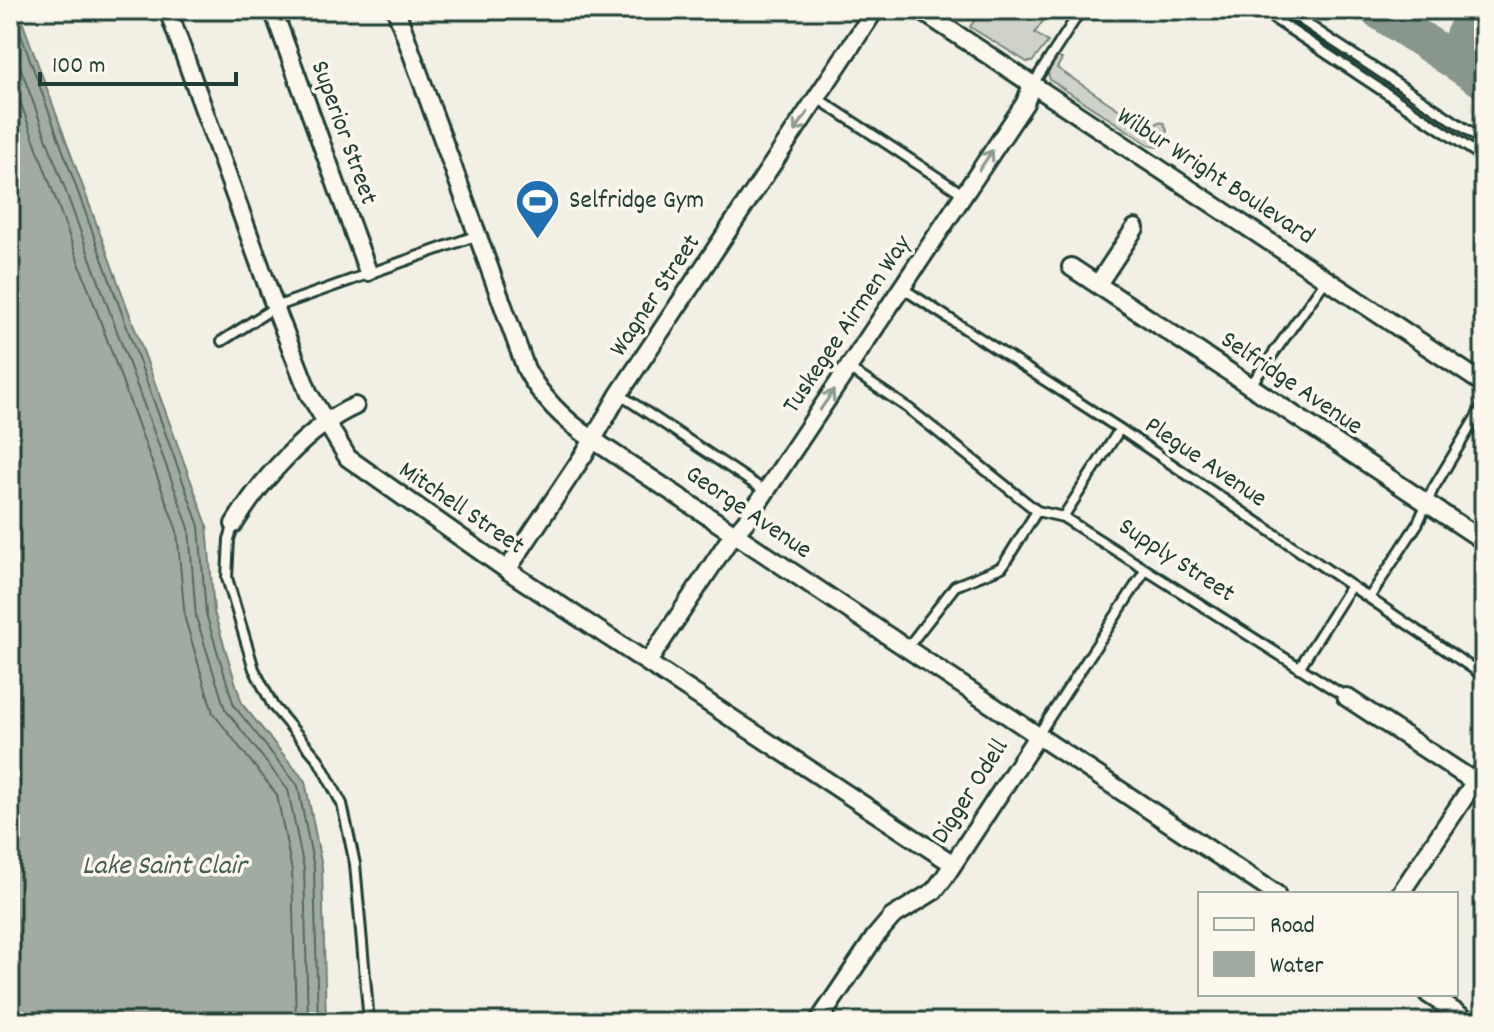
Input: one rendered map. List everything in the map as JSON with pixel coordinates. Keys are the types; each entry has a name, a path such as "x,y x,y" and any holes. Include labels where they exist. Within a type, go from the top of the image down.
{"street":[{"name":"Mitchell Street","path":"168,10 309,394 324,422 354,464 507,570 953,864"},
{"name":"Superior Street","path":"273,10 368,272"},
{"name":"George Avenue","path":"396,10 532,381 555,410 592,439 1273,892"},
{"name":"Wagner Street","path":"507,570 619,394 875,10"},
{"name":"Wilbur Wright Boulevard","path":"920,10 1484,384"},
{"name":"Tuskegee Airmen Way","path":"648,662 902,288 1025,103 1032,85"},
{"path":"1098,284 1135,228"},
{"name":"Selfridge Avenue","path":"1071,267 1484,541"},
{"path":"234,524 295,448 324,422 355,406"},
{"name":"Supply Street","path":"1346,697 1481,779"},
{"name":"Digger Odell","path":"818,1022 892,917 934,891 1038,735"},
{"path":"1401,892 1481,779"},
{"path":"1431,996 1470,1022"}],"lane":[{"name":"Tuskegee Airmen Way","path":"1032,85 1081,10"},
{"path":"1261,10 1484,158"},
{"path":"1286,10 1484,141"},
{"path":"817,98 963,195"},
{"path":"222,341 275,307 478,235"},
{"path":"1250,386 1326,279"},
{"name":"Plegue Avenue","path":"902,288 1120,429 1484,676"},
{"name":"Supply Street","path":"848,368 908,408 1037,511 1063,517 1346,697"},
{"path":"619,394 765,491"},
{"path":"1369,598 1418,523 1426,503 1484,404"},
{"path":"1063,517 1120,429"},
{"path":"907,648 955,586 1002,567 1037,511"},
{"path":"234,524 229,539 227,578 254,669 266,696 318,759 342,804 355,864 369,1022"},
{"name":"Digger Odell","path":"1038,735 1145,571"},
{"path":"1299,668 1351,586"}],"shaded area":[{"path":"981,10 1050,10 1035,33 1048,42 1032,62 1027,62 970,27"},
{"path":"1057,57 1062,59 1057,68 1151,131 1158,122 1164,123 1166,136 1157,147 1151,146 1050,80 1047,69"}],"water":[{"name":"Lake Saint Clair","path":"10,10 18,10 207,525 214,612 242,704 305,781 322,867 326,1022 10,1022"}],"taxiway":[{"path":"1377,10 1484,81"},
{"path":"1467,70 1461,52 1462,38 1479,10"}],"place":[{"name":"Selfridge Gym","path":"538,240"}]}
